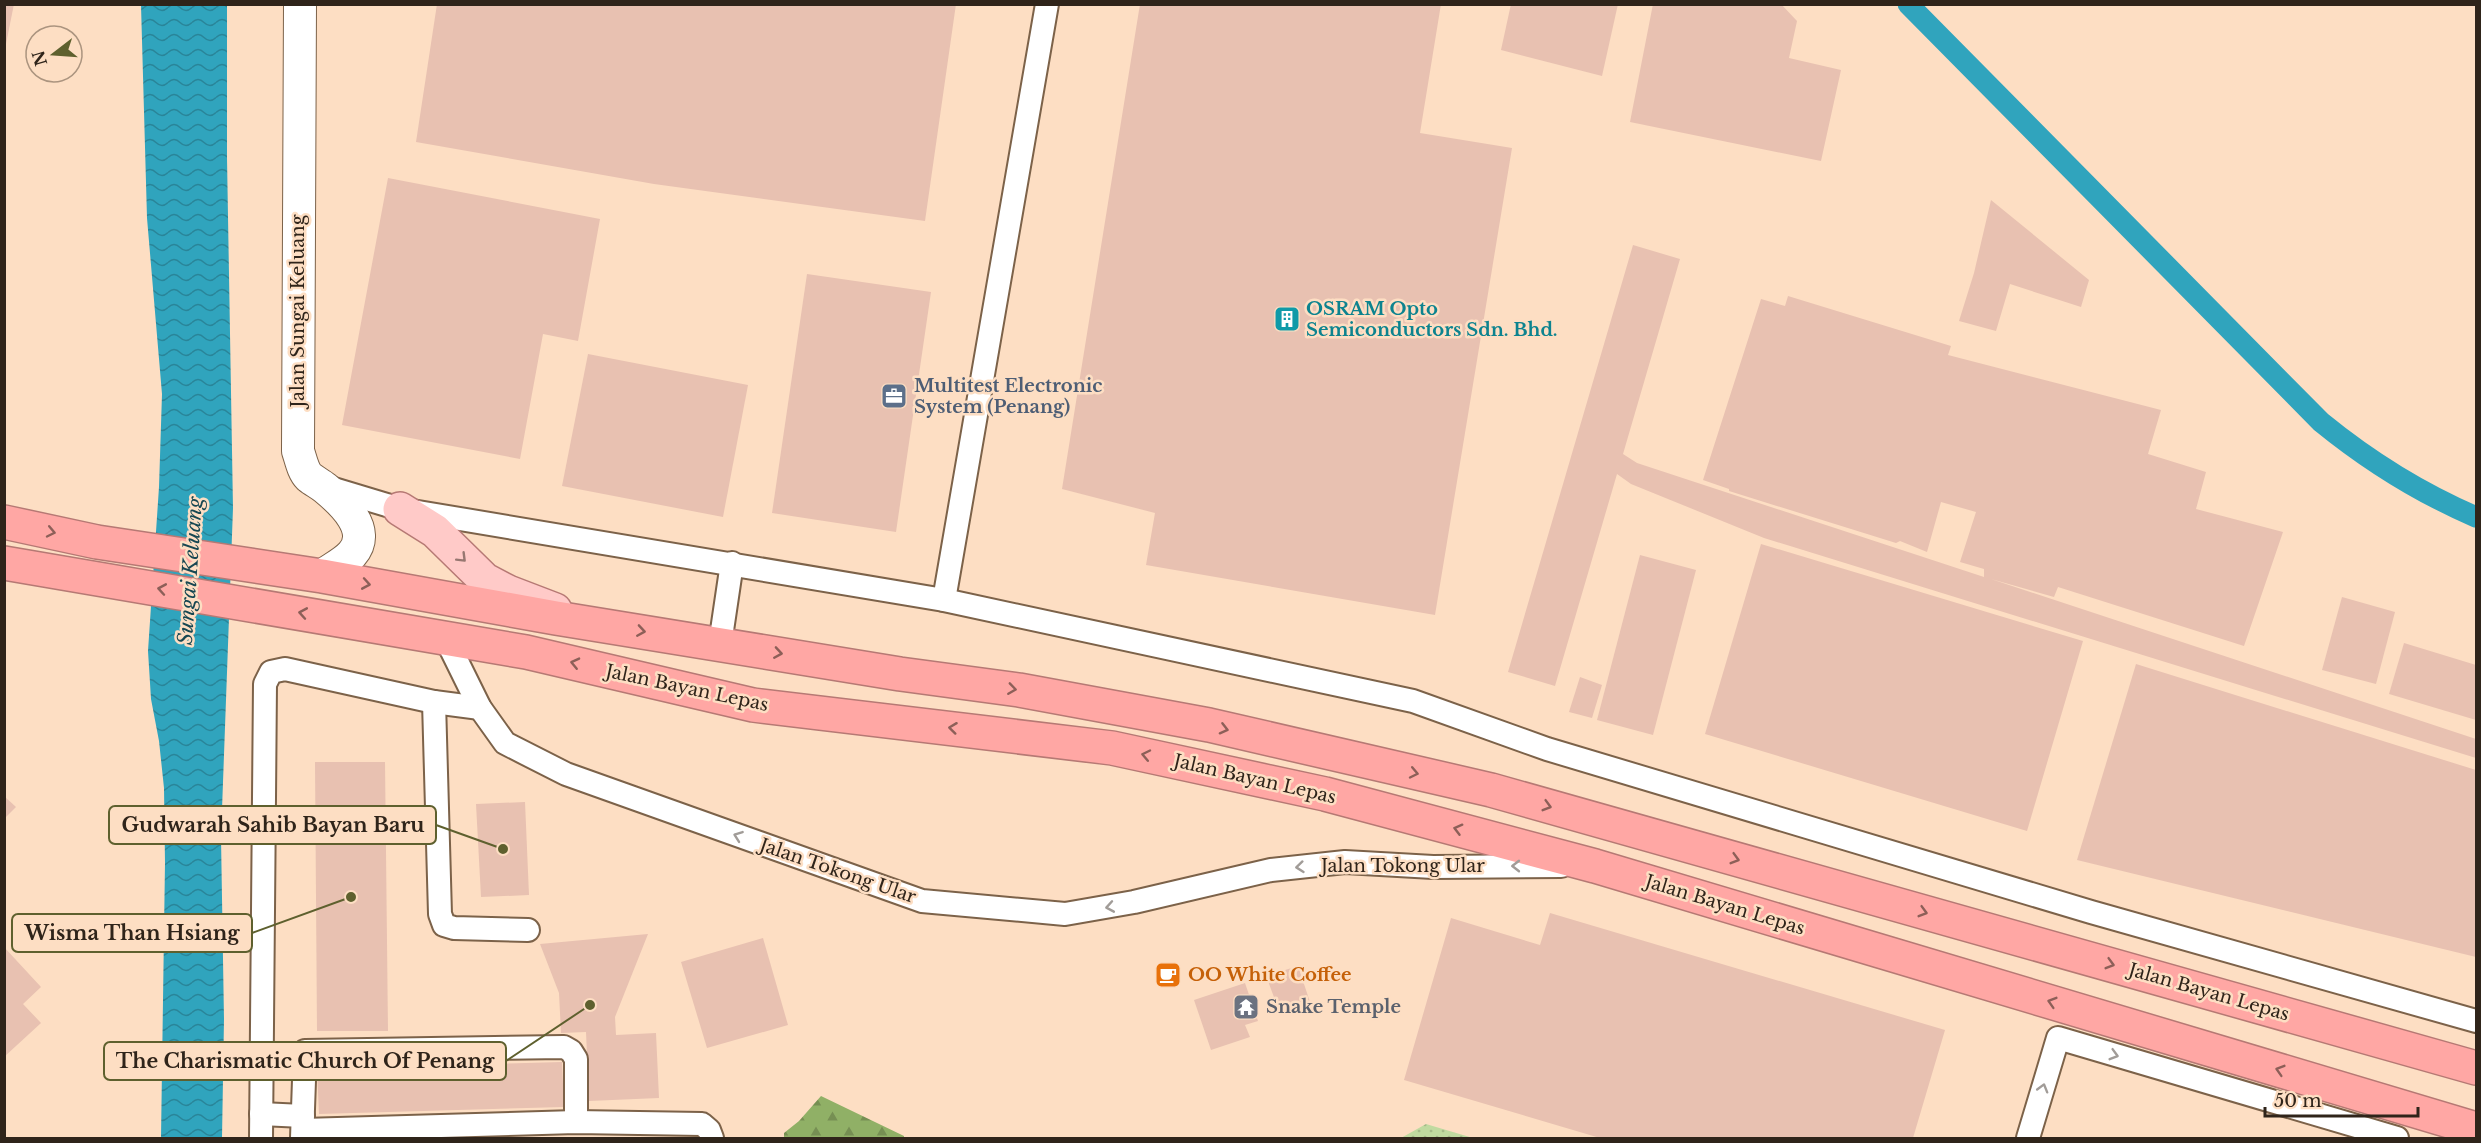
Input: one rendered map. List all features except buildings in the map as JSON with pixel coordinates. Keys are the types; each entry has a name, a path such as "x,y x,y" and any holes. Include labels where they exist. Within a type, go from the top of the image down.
{"highway":[{"name":"Jalan Bayan Lepas","path":"4,522 98,542 322,576 900,674 1019,690 1209,725 1491,790 2476,1068"},
{"name":"Jalan Bayan Lepas","path":"4,563 526,652 753,705 908,722 1123,750 1325,794 1595,866 2476,1129"}],"main road":[{"path":"400,509 435,531 485,580 530,601 592,623"}],"street":[{"name":"Jalan Sungai Keluang","path":"300,4 298,451 308,476 324,487 356,521 359,538 351,555 322,576"},
{"path":"944,600 1047,4"},
{"path":"324,487 400,509 944,600 1413,700 1547,749 2091,912 2476,1021"},
{"path":"720,644 732,563"},
{"name":"Jalan Tokong Ular","path":"445,637 480,708 505,743 566,774 922,901 1065,914 1134,902 1271,870 1345,862 1433,867 1595,866"},
{"path":"261,1138 265,684 271,672 285,669 435,702 480,708"},
{"path":"435,702 440,914 444,925 454,928 528,930"},
{"path":"2028,1138 2058,1038 2397,1138"},
{"path":"303,1128 305,1051 564,1047 571,1051 576,1059 576,1122"},
{"path":"261,1114 303,1128 576,1122 702,1124 711,1134"}],"green space":[{"path":"821,1096 904,1138 784,1138 784,1133 799,1121"},
{"path":"1426,1124 1473,1138 1401,1138"}],"water":[{"name":"Sungai Keluang","path":"141,5 227,5 227,158 233,508 221,837 224,1019 222,1138 161,1138 164,788 159,741 151,699 148,651 159,487 162,394 147,218"}],"waterway":[{"path":"1908,4 2321,422 2395,475 2476,517"}],"place":[{"name":"OSRAM Opto Semiconductors Sdn. Bhd.","path":"1287,319"},
{"name":"Multitest Electronic System (Penang)","path":"894,396"},
{"name":"Gudwarah Sahib Bayan Baru","path":"503,849"},
{"name":"Wisma Than Hsiang","path":"351,897"},
{"name":"OO White Coffee","path":"1168,975"},
{"name":"The Charismatic Church Of Penang","path":"590,1005"},
{"name":"Snake Temple","path":"1246,1007"}]}
